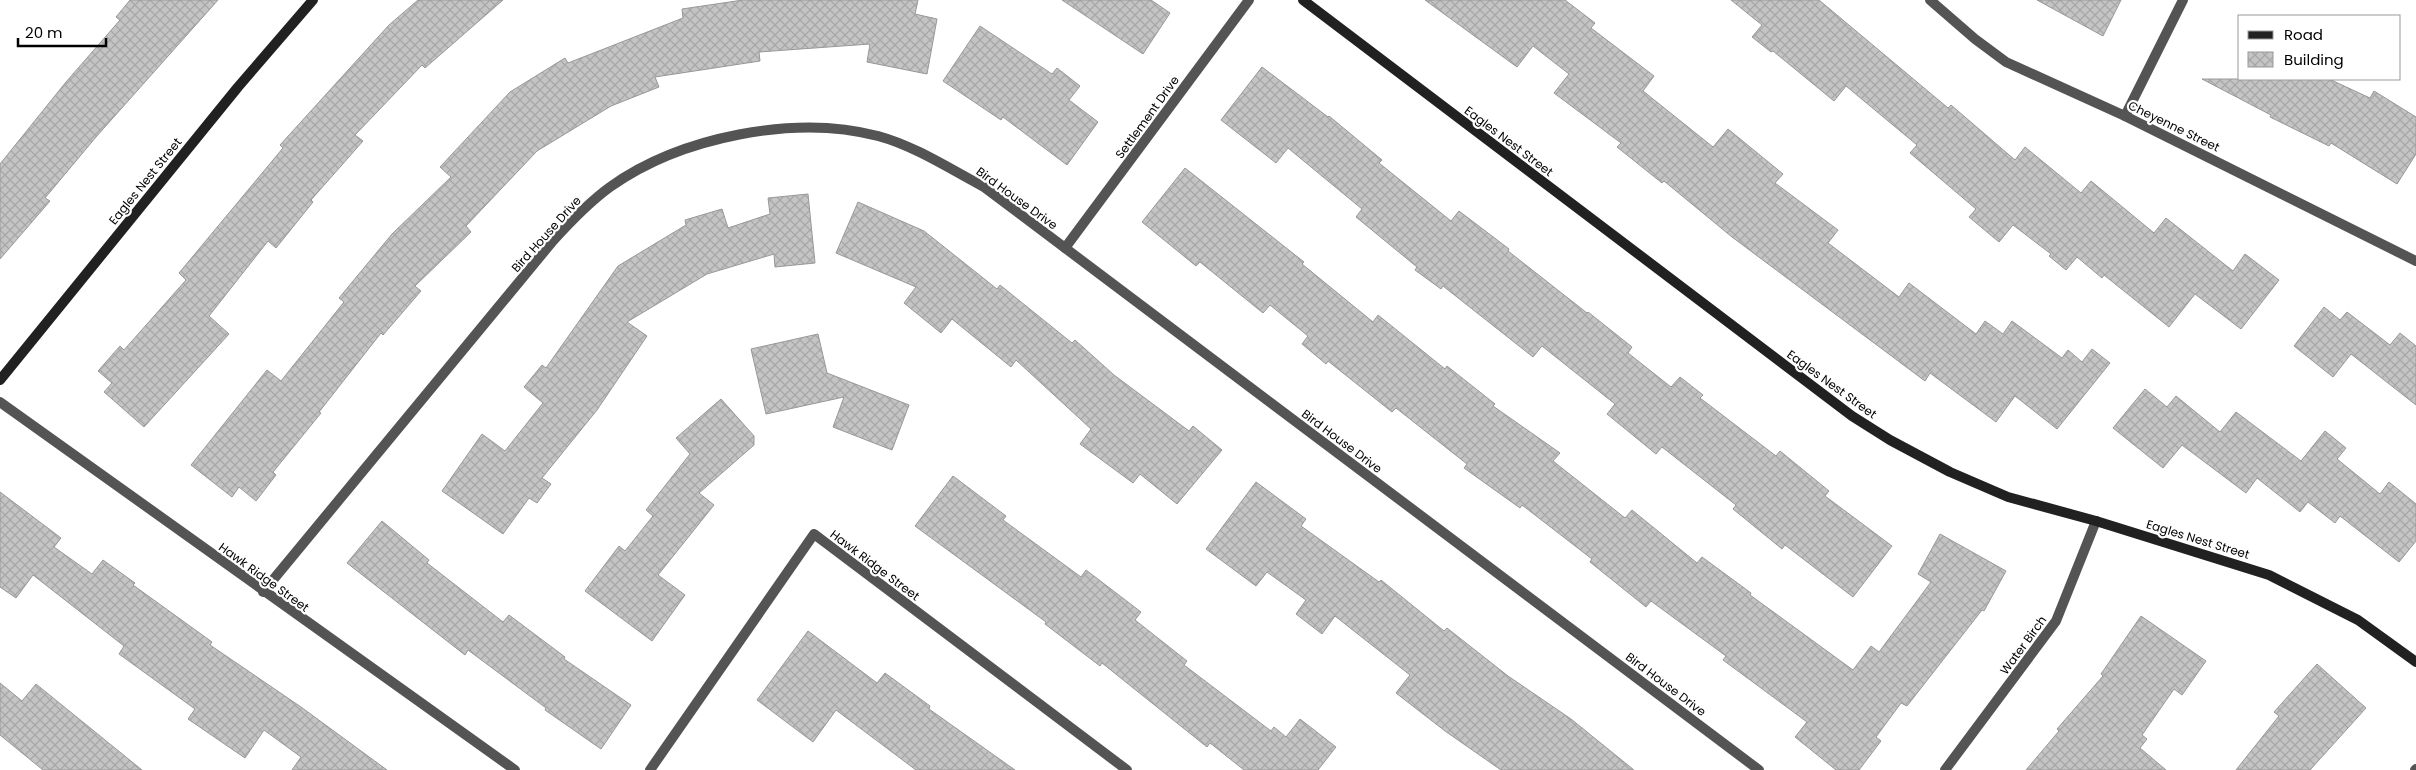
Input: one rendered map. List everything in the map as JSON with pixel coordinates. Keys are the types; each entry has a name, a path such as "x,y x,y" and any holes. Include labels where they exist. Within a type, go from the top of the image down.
{"street":[{"name":"Eagles Nest Street","path":"0,380 238,87 313,0"},
{"name":"Settlement Drive","path":"1065,248 1249,0"},
{"name":"Eagles Nest Street","path":"1302,0 1852,416 1890,440 1950,472 2008,497 2096,521 2269,575 2358,620 2416,662"},
{"name":"Cheyenne Street","path":"1930,0 1974,40 2006,62 2125,116 2416,260"},
{"path":"2125,116 2183,0"},
{"name":"Bird House Drive","path":"263,592 573,219 611,186 648,166 688,149 738,135 776,129 824,128 878,136 917,151 984,187 1758,770"},
{"name":"Hawk Ridge Street","path":"0,402 514,770"},
{"name":"Water Birch","path":"1945,770 2056,621 2096,521"},
{"name":"Hawk Ridge Street","path":"650,770 814,534 1128,770"}],"building":[{"path":"130,0 218,0 96,137 45,198 50,201 0,259 0,164 66,82 120,20 116,17"},
{"path":"418,0 503,0 425,68 422,65 355,135 363,141 311,200 313,202 276,248 268,241 209,316 229,334 144,427 104,392 112,383 98,371 120,346 124,350 186,280 179,273 283,148 280,145 389,25"},
{"path":"743,0 918,0 915,14 937,19 927,74 867,62 870,44 759,52 760,61 655,77 659,87 611,106 537,151 466,226 471,232 415,286 421,291 383,335 381,333 319,412 321,413 273,472 276,475 256,501 239,487 232,497 191,465 267,370 281,381 344,302 339,298 392,234 451,177 440,167 510,92 565,58 568,63 683,18 682,9"},
{"path":"1062,0 1151,0 1170,13 1143,54"},
{"path":"1425,0 1565,0 1595,23 1591,28 1654,76 1643,91 1713,147 1728,129 1783,174 1775,183 1838,230 1828,243 1899,297 1909,283 1976,334 1985,321 2003,334 2012,321 2062,358 2068,350 2082,362 2092,349 2110,363 2057,429 2015,396 1996,422 1930,373 1925,381 1732,237 1664,181 1662,183 1617,147 1621,143 1554,93 1569,74 1533,46 1517,67"},
{"path":"1731,0 1819,0 1948,108 1951,105 2015,160 2025,147 2081,193 2091,181 2154,233 2166,218 2233,271 2245,254 2279,280 2241,329 2195,294 2169,327 2104,275 2102,278 2077,257 2066,270 2049,256 2051,254 2013,225 1999,242 1969,217 1976,209 1910,153 1917,145 1846,86 1834,101 1773,51 1771,52 1752,37 1762,25"},
{"path":"2037,0 2121,0 2103,36"},
{"path":"980,26 1052,74 1057,68 1080,86 1069,100 1098,122 1067,165 1003,117 1001,120 943,81"},
{"path":"1262,67 1329,116 1382,160 1379,163 1451,221 1459,211 1632,347 1628,353 1671,387 1680,377 1703,395 1700,398 1776,456 1780,451 1829,491 1825,496 1892,546 1853,597 1785,545 1782,549 1733,509 1736,505 1662,447 1656,454 1607,414 1615,404 1542,346 1533,357 1443,286 1441,289 1415,270 1417,267 1356,217 1362,209 1288,148 1276,163 1221,120"},
{"path":"2202,79 2331,80 2370,98 2374,91 2416,117 2416,154 2397,184 2331,143 2329,146 2270,117 2271,115"},
{"path":"1185,168 1304,262 1302,264 1373,322 1378,315 1445,369 1447,366 1495,404 1493,406 1560,453 1553,461 1625,518 1632,510 1697,563 1702,557 1751,593 1750,595 1853,670 1871,646 1879,652 1931,582 1918,574 1940,534 2006,571 1984,611 1982,610 1907,706 1901,703 1876,737 1881,741 1859,770 1836,770 1795,737 1807,722 1723,660 1726,656 1651,601 1646,607 1590,562 1592,559 1522,505 1520,508 1464,468 1467,464 1396,408 1392,412 1328,361 1326,364 1302,344 1308,336 1270,305 1263,313 1200,262 1196,266 1142,222"},
{"path":"808,194 815,263 775,267 774,254 707,274 627,322 647,336 597,410 542,478 551,484 537,503 529,498 503,534 442,491 482,434 505,451 543,403 524,387 542,365 546,368 618,266 686,225 685,220 722,209 728,228 770,214 768,198"},
{"path":"858,202 924,231 997,289 1000,285 1072,343 1075,340 1114,375 1189,431 1193,426 1222,450 1177,504 1140,474 1133,483 1080,444 1091,429 1016,360 1011,367 952,319 941,333 904,303 916,287 836,253"},
{"path":"2324,307 2340,320 2347,312 2390,345 2400,333 2416,346 2416,405 2351,354 2333,377 2294,346"},
{"path":"818,334 827,373 909,405 892,450 833,427 844,397 766,414 751,349"},
{"path":"2145,389 2167,407 2176,396 2220,432 2236,412 2301,461 2325,431 2346,448 2337,459 2380,494 2389,482 2416,504 2416,541 2399,562 2340,516 2335,523 2308,502 2300,512 2257,478 2246,493 2182,445 2163,468 2113,428"},
{"path":"721,399 754,436 754,445 699,493 714,505 658,575 685,595 652,641 585,591 619,546 625,551 653,516 646,510 690,454 676,438"},
{"path":"953,476 1006,516 1003,520 1081,577 1086,570 1141,612 1135,620 1187,661 1184,665 1271,731 1274,727 1286,737 1300,719 1336,747 1318,770 1244,770 1210,743 1207,747 1102,663 1100,666 1045,624 1046,622 915,526"},
{"path":"1256,482 1306,519 1301,526 1379,582 1381,580 1444,631 1447,628 1508,676 1571,719 1634,770 1501,770 1445,731 1396,693 1410,675 1335,616 1322,634 1296,614 1306,600 1267,572 1256,586 1206,549"},
{"path":"0,492 61,538 54,547 92,574 103,560 135,583 133,585 212,642 210,645 301,707 387,770 292,770 301,757 264,730 245,758 188,719 195,709 119,654 124,646 33,575 16,598 0,587"},
{"path":"382,521 429,560 427,563 503,622 509,615 565,657 564,659 631,705 601,749 545,710 546,708 468,650 465,655 347,563"},
{"path":"2141,616 2206,661 2182,695 2174,689 2142,735 2147,739 2140,748 2166,770 2026,770 2059,731 2057,729 2103,676 2101,674"},
{"path":"808,631 877,683 885,673 930,706 929,709 1015,770 916,770 836,710 813,742 757,700"},
{"path":"2317,664 2366,708 2310,770 2236,770 2279,716 2274,712"},
{"path":"0,683 22,701 36,684 142,770 43,770 0,735"}]}
